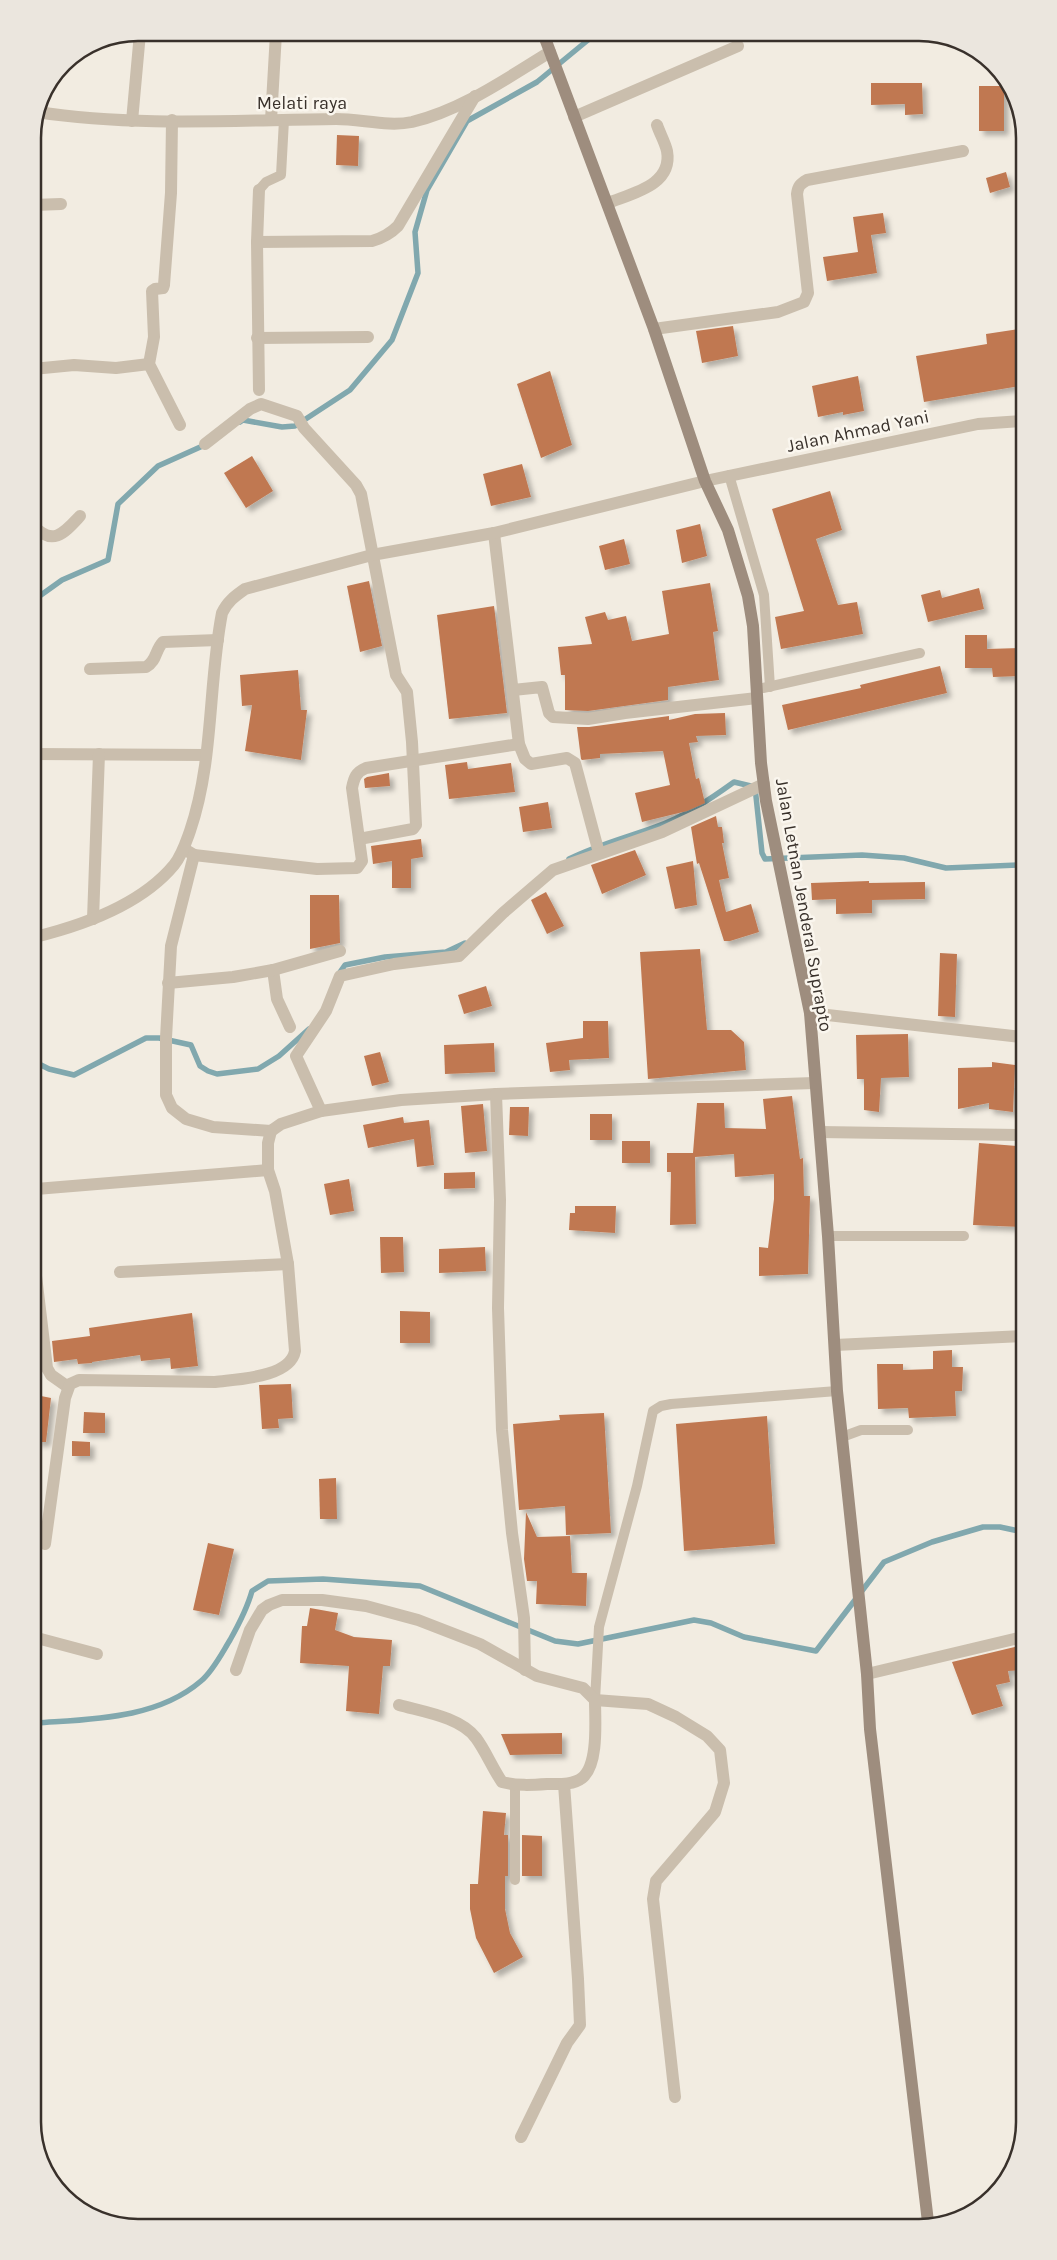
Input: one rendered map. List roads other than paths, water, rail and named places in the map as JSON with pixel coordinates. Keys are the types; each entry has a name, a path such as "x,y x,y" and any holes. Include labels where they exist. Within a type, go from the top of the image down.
{"main road":[{"name":"Jalan Letnan Jenderal Suprapto","path":"546,41 654,329 705,481 728,530 748,596 753,626 758,788 775,850 810,1013 814,1084 820,1132 828,1236 837,1391 870,1729 928,2219"}],"street":[{"path":"132,121 139,41"},
{"path":"271,120 275,41"},
{"path":"574,117 738,46"},
{"name":"Melati raya","path":"45,113 98,120 132,121 339,119 406,123 426,118 474,96 552,55"},
{"path":"257,242 372,240 388,235 398,226 474,96"},
{"path":"172,120 171,193 164,285 163,288 152,291 154,336 150,364 180,425"},
{"path":"608,203 648,186 666,171 668,162 667,150 657,125"},
{"path":"654,329 778,312 804,302 808,293 797,194 798,186 801,183 807,180 963,151"},
{"path":"259,190 257,242 259,390"},
{"path":"41,205 61,204"},
{"path":"257,338 368,338"},
{"path":"41,368 74,365 116,368 150,364"},
{"path":"205,444 250,409 262,404 297,416 304,428 356,485 361,494 396,675 407,692 415,827 359,839"},
{"name":"Jalan Ahmad Yani","path":"189,852 199,804 206,755 218,640 226,606 245,589 372,555 494,533 729,475 978,424 1016,421"},
{"path":"41,532 45,535 59,535 65,532 80,516"},
{"path":"494,533 519,744 525,759 531,764 567,758 575,763 598,847"},
{"path":"90,669 146,667 154,662 159,646 163,642 218,640"},
{"path":"513,690 542,687 549,713 553,717 588,719 756,694"},
{"path":"189,852 317,869 357,868 362,861 352,788 354,778 359,771 366,768 519,744"},
{"path":"41,754 206,755"},
{"path":"93,919 99,754"},
{"path":"321,1111 296,1056 326,1011 340,976 394,964 459,956 503,913 553,870 598,847 662,832 758,788"},
{"path":"41,936 93,919 133,899 159,882 189,852"},
{"path":"189,852 172,946 168,983 166,1095 172,1108 180,1116 213,1127 271,1131 281,1124 321,1111 401,1100 496,1094 814,1084"},
{"path":"168,983 233,978 273,970 340,951"},
{"path":"273,970 277,998 290,1027"},
{"path":"810,1013 1016,1036"},
{"path":"496,1094 500,1200 498,1308 502,1430 512,1533 524,1618 525,1670"},
{"path":"45,1544 68,1387 79,1380 215,1382 273,1373 286,1367 294,1358 288,1264 275,1191 268,1170 268,1143 271,1131"},
{"path":"820,1132 1016,1135"},
{"path":"41,1189 268,1170"},
{"path":"120,1272 288,1264"},
{"path":"41,1318 47,1368 51,1375 68,1387"},
{"path":"835,1345 1016,1336"},
{"path":"236,1670 250,1630 262,1610 275,1601 292,1599 322,1600 366,1606 418,1620 480,1644 537,1676 583,1688 595,1700 648,1704 676,1717 707,1736 720,1750 724,1783 714,1812 656,1881 652,1899 675,2097"},
{"path":"41,1639 97,1654"},
{"path":"866,1674 1016,1640"},
{"path":"400,1704 443,1717 465,1728 477,1739 502,1782 514,1785 564,1784 582,1779 590,1768 595,1732 595,1700"},
{"path":"521,2137 567,2043 580,2025 564,1784"}],"lane":[{"path":"259,190 266,182 281,175 284,120"},
{"path":"729,475 764,595 770,687"},
{"path":"756,694 770,687 920,652"},
{"path":"828,1236 964,1236"},
{"path":"595,1700 599,1627 637,1486 652,1411 670,1404 837,1391"},
{"path":"842,1437 861,1430 908,1430"},
{"path":"514,1785 515,1880"}],"waterway":[{"path":"240,422 243,420 282,427 295,426 350,390 392,340 418,273 415,232 427,190 467,121 537,82 587,41"},
{"path":"41,595 62,580 108,560 118,504 158,466 207,444"},
{"path":"569,859 676,818 706,802 734,782 755,787 762,853 765,859 862,855 904,858 946,868 1016,865"},
{"path":"338,975 345,965 385,957 446,952 465,943"},
{"path":"41,1065 49,1069 74,1075 146,1038 159,1038 191,1045 200,1066 217,1074 258,1069 279,1056 309,1029"},
{"path":"41,1723 123,1715 165,1703 184,1694 201,1681 213,1667 240,1622 252,1591 268,1581 323,1579 420,1586 555,1641 578,1644 694,1620 711,1623 744,1637 816,1651 884,1562 932,1542 983,1527 1000,1527 1016,1530"}]}
